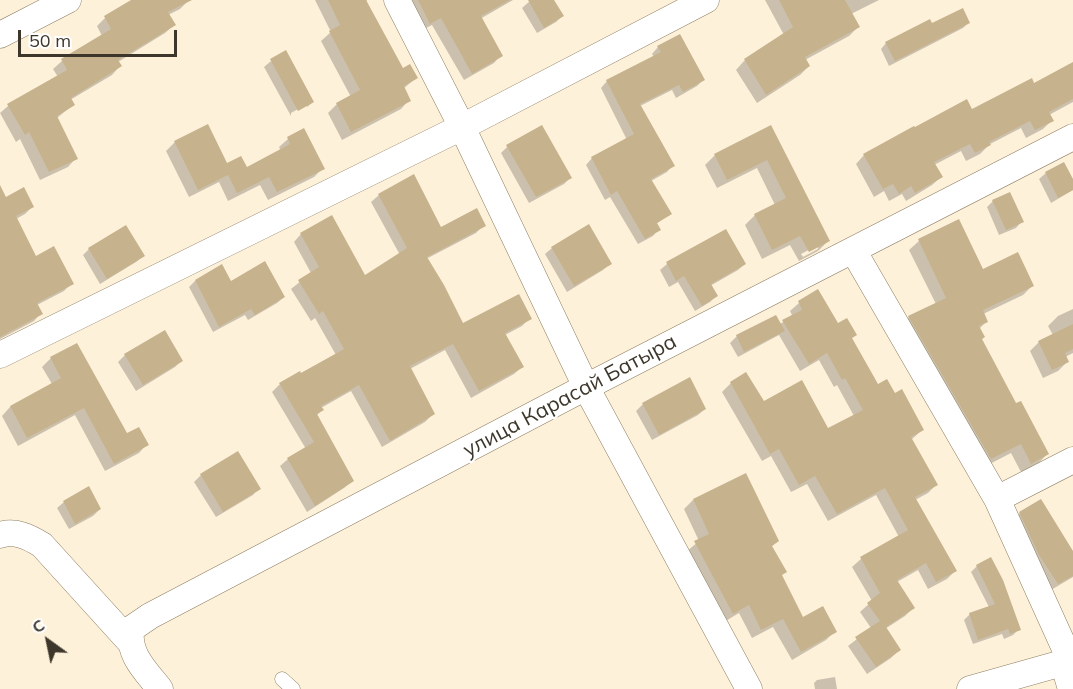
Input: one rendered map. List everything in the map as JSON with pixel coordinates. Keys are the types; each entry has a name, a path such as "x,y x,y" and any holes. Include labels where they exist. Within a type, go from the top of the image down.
{"street":[{"path":"0,35 68,0"},
{"path":"397,0 462,127 586,387 749,689"},
{"path":"0,355 462,127 706,0"},
{"name":"улица Карасай Батыра","path":"130,642 131,629 150,616 586,387 1073,136"},
{"path":"853,250 997,499 1069,660 1071,689"},
{"path":"997,499 1073,460"},
{"path":"0,535 6,533 27,536 42,545 130,642 139,661 160,689"},
{"path":"970,689 1069,660"}],"lane":[{"path":"282,679 293,689"}],"building":[{"path":"131,0 192,0 168,12 176,25 118,60 122,66 71,98 75,105 57,116 78,159 49,172 29,132 25,135 7,104 67,70 61,59 111,29 104,16"},
{"path":"328,0 366,0 403,68 410,64 418,78 404,86 411,101 351,132 336,103 360,90 329,31 340,25"},
{"path":"418,0 510,0 481,16 503,56 472,74 441,18 430,24"},
{"path":"528,0 554,0 564,16 544,28"},
{"path":"779,0 845,0 860,27 805,57 810,66 766,95 744,59 793,27"},
{"path":"963,8 970,23 895,61 885,42 930,19 932,23"},
{"path":"680,34 705,80 683,92 679,85 640,104 675,166 651,179 672,214 657,223 661,230 645,239 617,191 611,195 591,157 634,134 606,80 661,52 657,46"},
{"path":"286,50 314,102 298,111 270,59"},
{"path":"1073,62 1073,99 1049,112 1054,121 1035,130 1030,121 989,142 991,145 975,153 970,144 934,162 943,177 915,193 911,186 899,194 893,184 883,189 863,154 967,99 972,109 1032,78 1034,83"},
{"path":"208,124 227,163 241,156 247,167 290,144 287,137 304,128 325,169 277,192 269,177 237,193 228,175 198,190 174,141"},
{"path":"542,125 572,178 536,197 506,145"},
{"path":"771,125 830,241 809,252 800,236 772,250 754,214 786,198 767,160 727,180 714,154"},
{"path":"1064,162 1073,179 1073,190 1058,198 1045,172"},
{"path":"414,174 441,227 477,208 486,226 427,257 463,323 519,294 532,319 505,333 524,367 479,391 453,344 410,366 435,414 390,441 359,385 321,406 324,410 317,414 354,481 315,506 287,458 314,442 279,383 344,349 323,311 319,314 298,280 319,267 300,233 332,215 365,275 407,248 378,194"},
{"path":"0,185 6,197 24,187 34,207 16,216 36,256 54,246 74,284 37,303 43,314 0,337"},
{"path":"1010,192 1024,222 1006,230 992,200"},
{"path":"959,219 983,269 1018,252 1034,286 983,310 988,322 979,326 985,337 982,339 1016,403 1021,401 1049,454 1031,464 1021,444 991,459 908,316 946,298 918,239"},
{"path":"589,224 612,264 574,286 551,247"},
{"path":"126,225 145,256 107,279 88,248"},
{"path":"726,229 746,264 711,284 718,296 702,306 684,276 676,281 666,262"},
{"path":"265,261 285,297 255,315 251,309 219,327 195,280 222,264 231,281"},
{"path":"818,289 838,323 847,318 857,335 852,338 878,384 887,379 895,393 902,389 924,430 911,437 938,485 915,497 957,571 936,582 926,563 897,580 915,608 886,627 901,650 876,667 855,637 880,621 867,603 880,593 860,557 908,530 885,488 837,514 815,476 799,485 779,449 770,454 730,382 746,372 764,401 802,380 828,428 863,410 845,378 842,380 827,353 809,364 782,320 802,310 798,301"},
{"path":"776,315 785,331 744,352 736,335"},
{"path":"1073,324 1073,349 1065,353 1069,362 1052,370 1038,341"},
{"path":"165,330 183,361 143,385 124,354"},
{"path":"77,343 127,433 139,427 149,445 114,464 84,408 27,438 10,406 61,378 50,357"},
{"path":"690,377 706,409 659,435 642,403"},
{"path":"238,451 261,489 223,512 200,474"},
{"path":"746,473 779,541 772,546 787,572 782,575 803,617 823,606 837,632 801,652 783,619 761,630 749,605 733,614 694,541 709,534 693,499"},
{"path":"89,486 101,509 75,524 63,501"},
{"path":"1041,499 1073,551 1073,576 1058,584 1039,555 1019,512"},
{"path":"991,557 1003,580 1021,630 1010,634 1008,629 978,640 969,613 995,604 976,565"}]}
